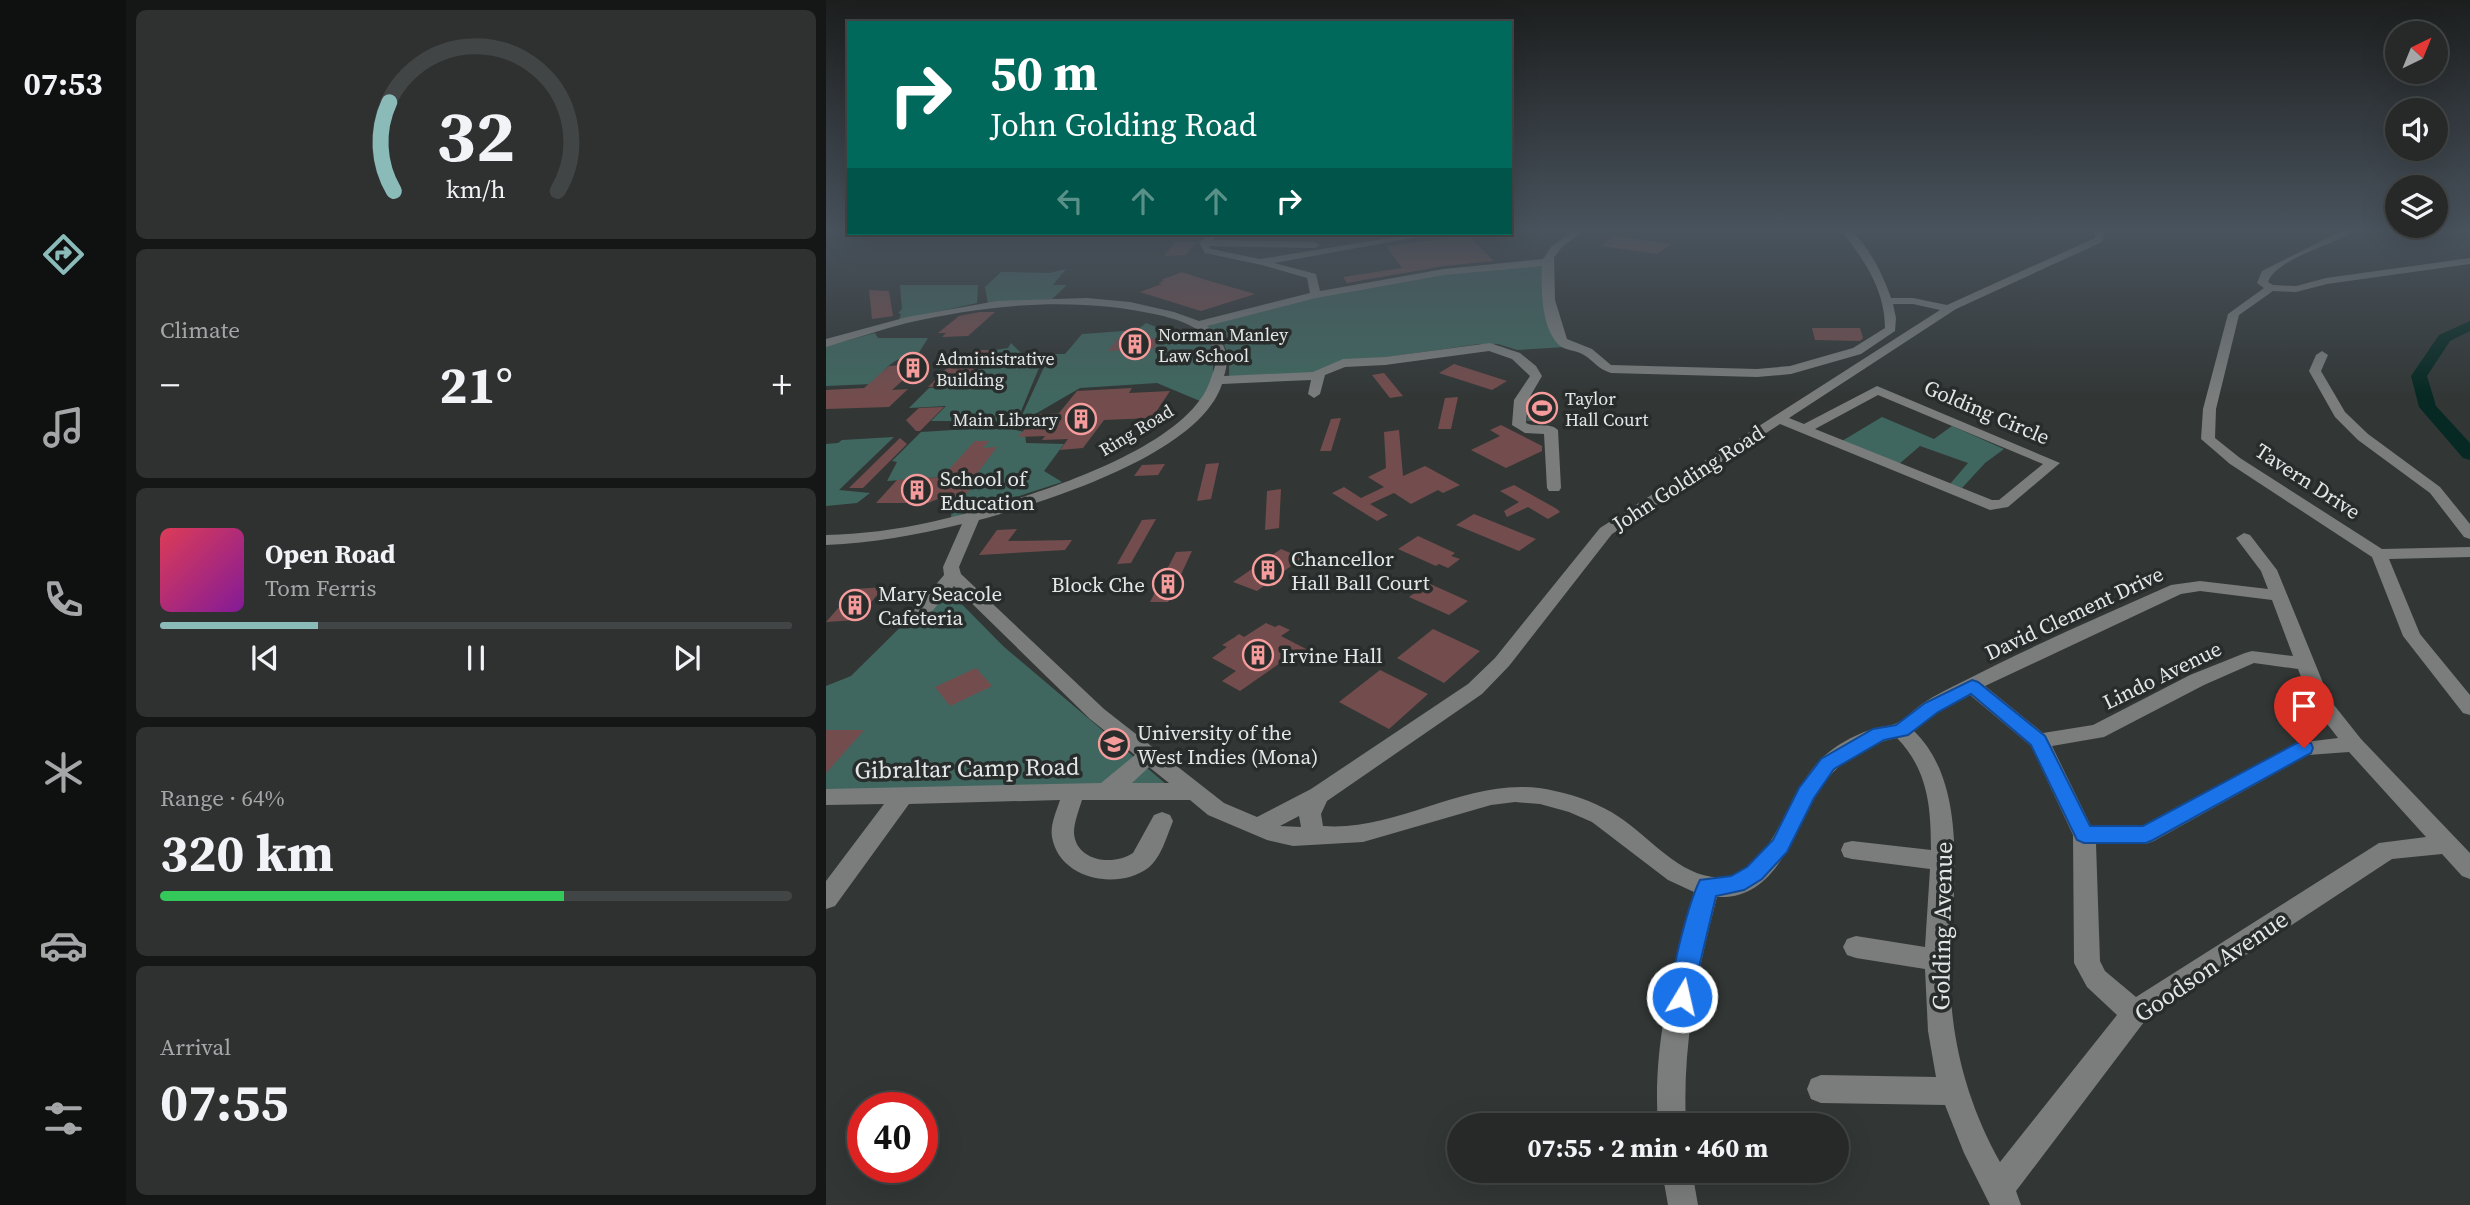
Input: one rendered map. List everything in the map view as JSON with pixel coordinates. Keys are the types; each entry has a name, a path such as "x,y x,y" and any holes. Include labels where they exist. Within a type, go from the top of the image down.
{"street":[{"path":"1314,284 1316,295"},
{"path":"1199,325 1316,295 1376,284"},
{"path":"1548,284 1548,303 1559,338 1573,348 1588,352 1601,367 1757,373 1791,370 1857,351 1877,340 1891,329 1887,303 1880,284"},
{"name":"John Golding Road","path":"1258,827 1319,795 1475,689 1502,662 1606,531 1945,311 2003,284"},
{"path":"2264,284 2271,288 2296,289 2314,284"},
{"name":"Tavern Drive","path":"2271,288 2234,314 2231,338 2206,421 2208,439 2235,461 2379,554"},
{"path":"826,343 895,324 974,308 1069,301 1145,308 1199,325 1215,339 1221,352 1223,366 1219,380 1318,376 1330,367 1343,363 1385,361 1490,347 1511,354 1532,369 1536,376 1521,400 1518,425 1530,430 1551,430 1554,488"},
{"path":"1887,303 1945,311"},
{"path":"2322,355 2315,371 2340,414 2363,438 2435,490 2470,534"},
{"path":"1314,394 1318,376"},
{"name":"Ring Road","path":"826,540 894,534 972,518 1073,485 1140,454 1175,433 1211,396 1219,380"},
{"name":"Golding Circle","path":"1779,419 1998,506 2053,463 1877,390 1805,429"},
{"path":"972,518 951,567 953,576 1097,714 1152,759 1216,809 1275,834 1328,836 1374,829 1474,800 1515,794 1557,799 1609,821 1687,880 1723,887 1737,884 1754,873 1780,846 1806,794 1828,764 1880,734 1901,730"},
{"path":"2244,538 2269,569 2321,703 2354,744 2470,869"},
{"path":"2470,552 2379,554 2413,636 2470,708"},
{"path":"915,620 953,576"},
{"name":"David Clement Drive","path":"1901,730 1931,708 1972,686 2069,638 2186,586 2280,596"},
{"name":"Lindo Avenue","path":"2039,741 2097,732 2197,680 2252,657 2305,664"},
{"path":"1972,686 2039,741 2084,835 2087,963 2096,979 2135,1013"},
{"name":"Golding Avenue","path":"1901,730 1916,742 1928,761 1936,783 1944,833 1937,960 1941,1031 1954,1091 1975,1145 2002,1197"},
{"path":"2084,835 2146,835 2304,748 2354,744"},
{"path":"1115,791 1146,777 1152,759"},
{"path":"1073,791 1063,835 1072,856 1093,869 1116,869 1137,863 1147,854 1162,821"},
{"name":"Gibraltar Camp Road","path":"826,797 1073,791 1194,792"},
{"path":"1315,834 1309,823 1310,810 1319,795"},
{"path":"826,899 902,796"},
{"name":"Goodson Avenue","path":"2002,1197 2135,1013 2387,850 2446,844"},
{"path":"1852,850 1941,861"},
{"path":"1671,1113 1668,1092 1686,965 1708,886"},
{"path":"1856,947 1937,960"},
{"path":"1821,1089 1954,1091"},
{"path":"1679,1183 1683,1205"}],"green space":[{"path":"988,284 1067,285 1052,299 988,304 985,287"},
{"path":"1384,284 1550,284 1566,347 1517,350 1498,344 1479,344 1373,359 1315,375 1229,379 1226,348 1204,325 1325,295"},
{"path":"900,285 978,285 977,303 899,320 901,314 898,313 902,309"},
{"path":"1146,323 1174,334 1195,331 1213,347 1213,381 1200,401 1157,383 1080,388 1018,424 1050,354 1065,354 1082,334 1137,330"},
{"path":"875,333 878,338 928,338 918,354 892,363 873,384 826,386 826,346"},
{"path":"1011,343 1020,352 1043,358 1015,426 1008,426 1011,421 931,421 946,406 909,408 929,388 960,386 978,369 1000,367 1006,360 986,360 995,350 1008,348"},
{"name":"Taylor Hall Court","path":"1531,396 1553,397 1555,419 1527,421"},
{"path":"1882,417 1934,439 1952,426 2004,449 1985,463 1962,488 1950,484 1968,463 1920,446 1899,464 1842,441"},
{"path":"1001,427 1025,432 1026,443 1064,444 1044,471 1062,482 951,518 955,476 887,481 897,462 892,461 921,432"},
{"path":"894,437 839,490 870,493 857,503 826,506 826,444 842,440"},
{"path":"943,585 1003,646 1173,790 826,792 826,686 851,676"}],"building":[{"path":"1161,284 1221,284 1255,294 1201,311 1140,292"},
{"path":"869,290 889,291 893,316 872,319"},
{"path":"995,312 968,336 942,337 946,333 938,333 959,316"},
{"path":"1812,328 1860,328 1863,338 1860,341 1815,340"},
{"name":"Norman Manley Law School","path":"1162,338 1153,349 1108,351 1117,339"},
{"name":"Administrative Building","path":"975,350 993,350 959,386 928,387 953,362 963,362"},
{"path":"921,364 892,390 908,389 889,407 826,409 826,390 864,388 889,366"},
{"path":"1454,364 1507,381 1492,390 1439,373"},
{"path":"1384,373 1403,396 1390,398 1372,375"},
{"name":"Main Library","path":"1132,388 1129,393 1170,391 1152,418 1104,420 1083,448 1060,450 1068,439 1018,437 1038,414 1059,413 1077,391"},
{"path":"1458,397 1451,429 1438,429 1445,398"},
{"path":"944,407 920,431 916,431 906,420 919,408"},
{"path":"1341,418 1331,451 1320,451 1331,419"},
{"path":"1501,425 1542,446 1542,451 1506,468 1471,450 1500,436 1490,430"},
{"path":"1399,430 1403,476 1425,466 1460,485 1443,493 1438,490 1411,504 1394,493 1370,504 1388,515 1377,521 1332,493 1344,487 1361,498 1384,487 1368,477 1386,468 1384,432"},
{"path":"900,438 907,444 863,488 849,488"},
{"path":"975,441 989,441 983,448 997,447 976,475 982,475 963,498 938,499 928,503 876,503 897,480 942,477"},
{"path":"1219,463 1211,499 1197,501 1206,464"},
{"path":"1165,464 1158,475 1134,476 1142,465"},
{"path":"1514,485 1560,512 1548,519 1528,507 1507,517 1504,511 1519,502 1500,491"},
{"path":"1281,489 1279,528 1265,530 1267,491"},
{"path":"1474,514 1536,539 1519,551 1456,525"},
{"path":"1156,519 1131,563 1117,564 1142,520"},
{"path":"1017,529 1008,541 1072,540 1065,550 979,555 997,530"},
{"path":"1418,536 1455,553 1451,556 1460,559 1448,568 1439,564 1436,566 1398,549"},
{"name":"Chancellor Hall Ball Court","path":"1281,549 1302,558 1257,591 1233,582"},
{"name":"Block Che","path":"1192,551 1168,602 1150,602 1176,552"},
{"name":"Irvine Hall","path":"1428,583 1468,601 1449,615 1409,597"},
{"name":"Mary Seacole Cafeteria","path":"884,587 856,620 826,622 855,589"},
{"name":"Irvine Hall","path":"1266,623 1290,630 1281,636 1308,650 1289,664 1283,661 1240,691 1222,681 1236,671 1212,658 1227,647 1222,645 1239,634 1244,637"},
{"path":"1433,629 1480,651 1444,683 1397,658"},
{"path":"976,668 992,686 950,706 935,687"},
{"path":"1380,670 1428,694 1389,729 1339,702"},
{"path":"826,730 864,730 826,773"}],"waterway":[{"path":"2470,325 2444,338 2419,376 2428,407 2470,454"}],"place":[{"name":"Norman Manley Law School","path":"1135,344"},
{"name":"Administrative Building","path":"913,368"},
{"name":"Taylor Hall Court","path":"1542,408"},
{"name":"Main Library","path":"1081,419"},
{"name":"School of Education","path":"917,490"},
{"name":"Chancellor Hall Ball Court","path":"1268,570"},
{"name":"Block Che","path":"1168,584"},
{"name":"Mary Seacole Cafeteria","path":"855,605"},
{"name":"Irvine Hall","path":"1258,655"},
{"name":"University of the West Indies (Mona)","path":"1114,744"}],"route":[{"path":"1682,997 1686,965 1708,886 1737,884 1754,873 1780,846 1806,794 1828,764 1880,734 1901,730 1931,708 1972,686 2039,741 2084,835 2146,835 2304,748"}]}
